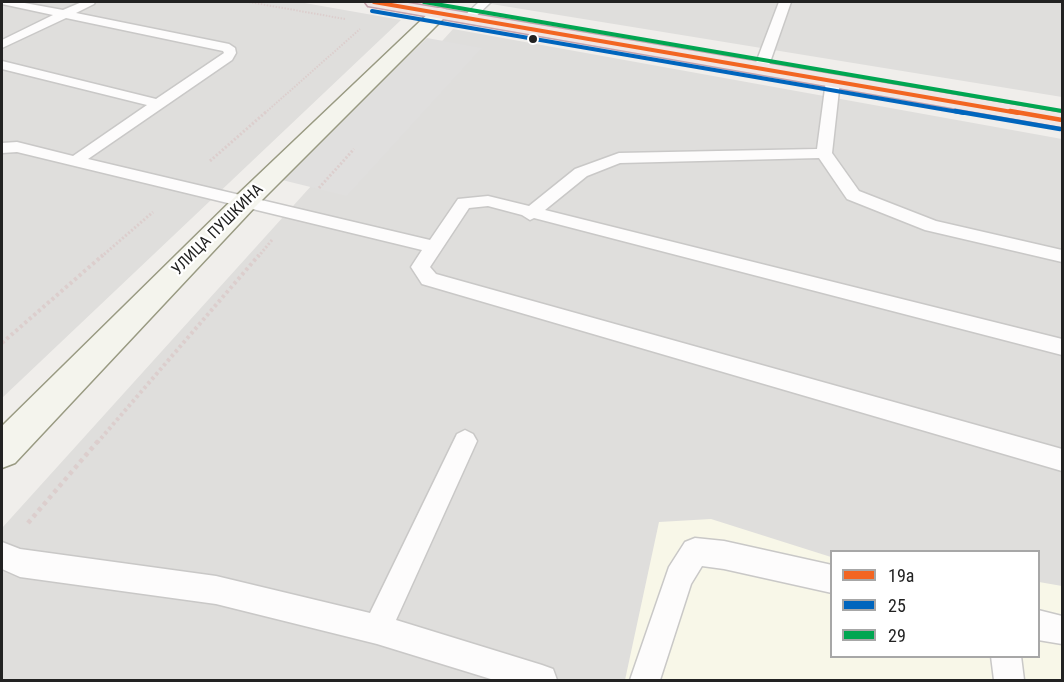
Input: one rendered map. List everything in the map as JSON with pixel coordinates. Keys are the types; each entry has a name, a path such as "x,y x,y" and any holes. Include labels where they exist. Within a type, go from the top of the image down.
{"highway":[{"path":"374,2 1062,120"}],"main road":[{"name":"УЛИЦА ПУШКИНА","path":"2,451 245,202 439,13"}],"lane":[{"path":"5,2 229,48 230,53 226,57 75,161"},
{"path":"2,44 90,2"},
{"path":"468,18 485,2"},
{"path":"761,68 785,2"},
{"path":"2,64 158,104"},
{"path":"832,81 824,153 853,195 931,226 1062,256"},
{"path":"2,148 17,147 434,247"},
{"path":"530,214 570,178 594,164 619,158 824,153"},
{"path":"1062,347 530,214 488,201 464,203 420,267 429,279 1062,460"},
{"path":"377,629 465,441"},
{"path":"645,681 679,577 695,552 724,555 830,579"},
{"path":"2,556 20,564 216,590 377,629 542,681"},
{"path":"1040,625 1062,630"},
{"path":"1006,658 1009,681"}],"path":[{"path":"25,527 358,144"}],"shaded area":[{"path":"2,2 299,2 401,20 2,398"},
{"path":"479,2 1062,2 1062,97"},
{"path":"453,29 1062,139 1062,680 2,680 2,528"},
{"path":"427,38 482,48 347,196 278,179"},
{"path":"711,519 830,557 830,658 1040,658 1040,582 1062,586 1062,680 625,680 659,522"}],"transit line":[{"name":"19а","path":"374,2 1062,120"},
{"name":"29","path":"424,2 1062,111"},
{"name":"25","path":"372,11 1060,129"}]}
